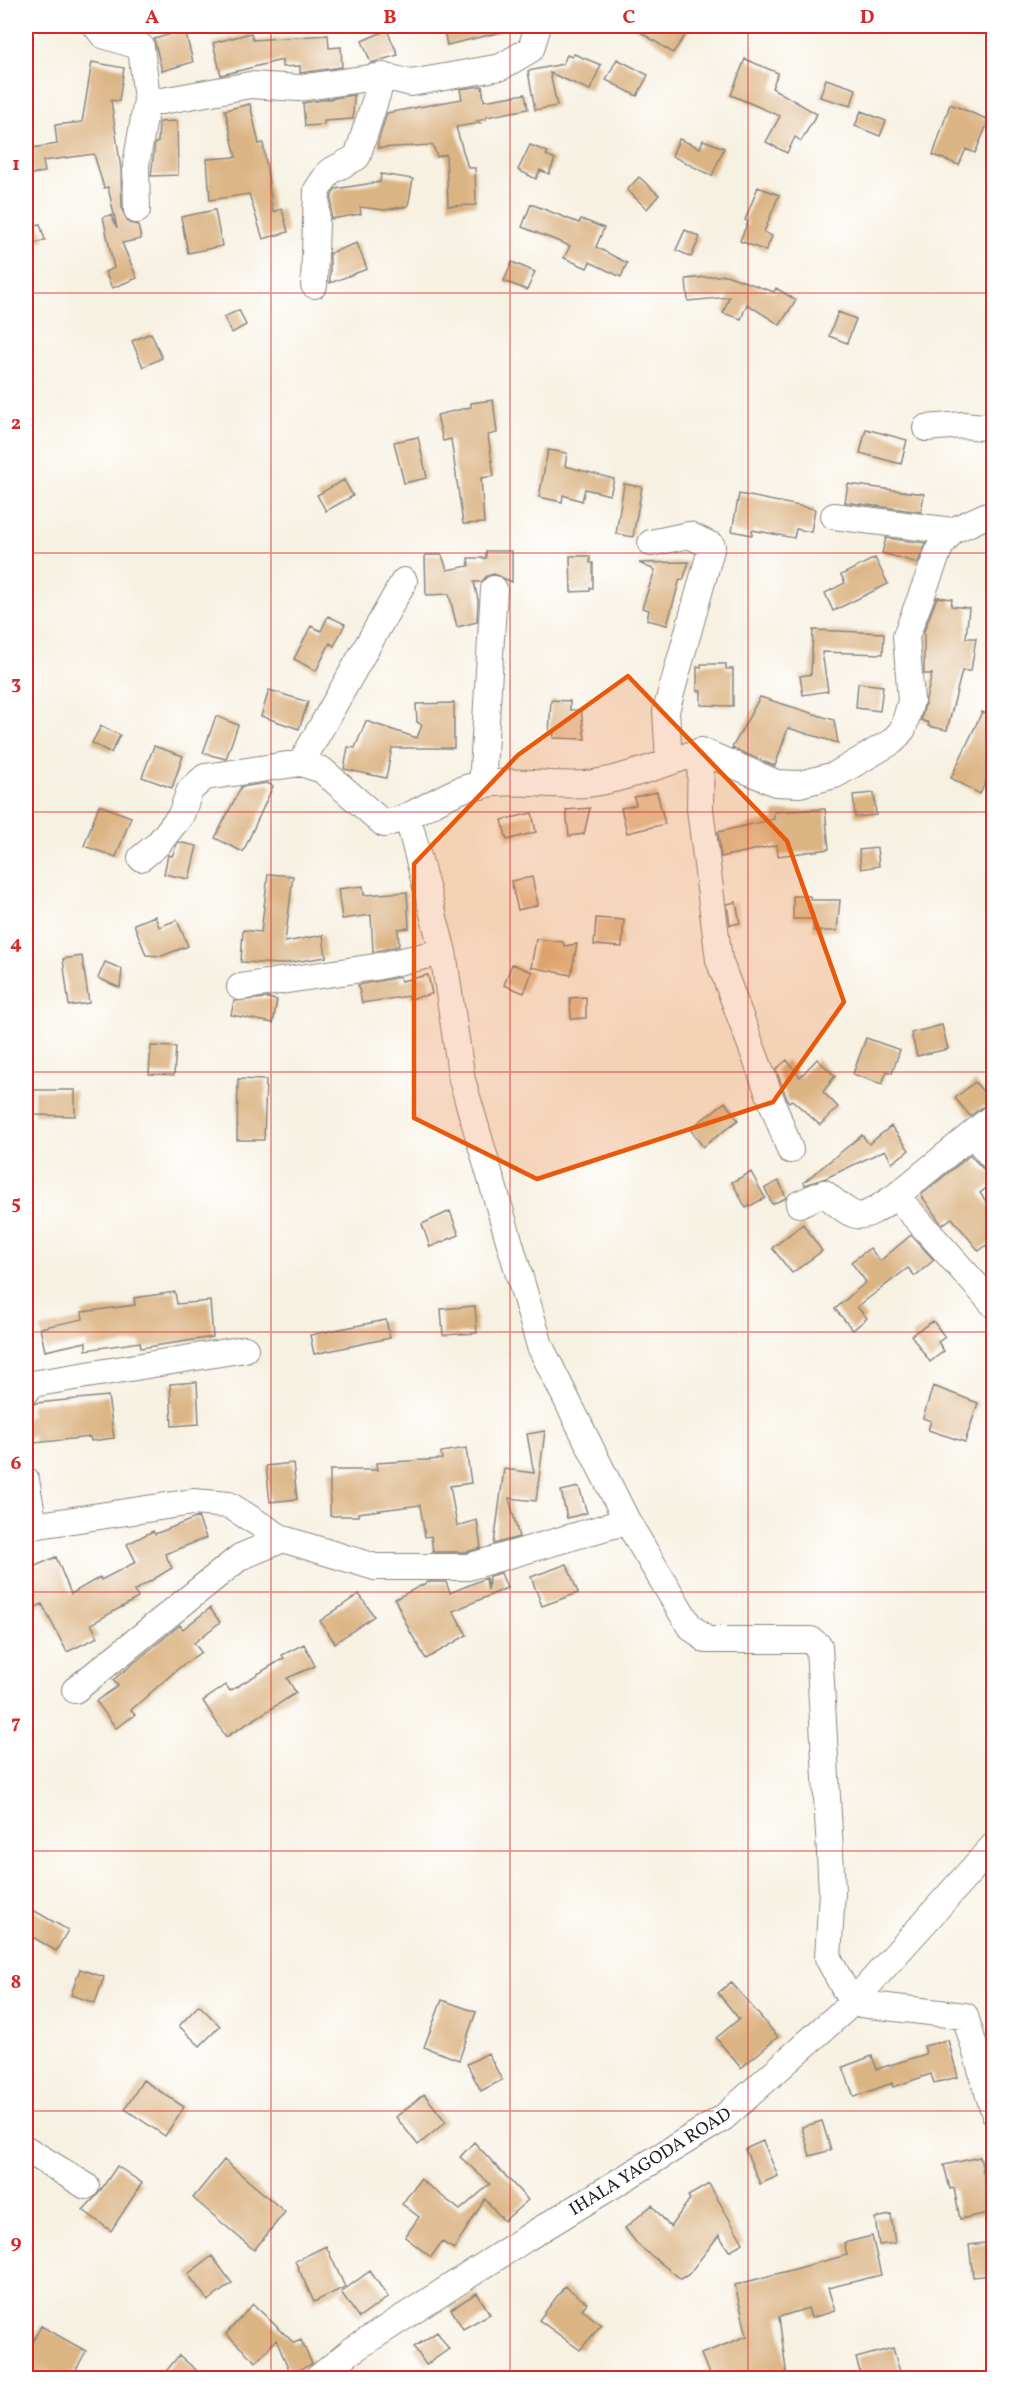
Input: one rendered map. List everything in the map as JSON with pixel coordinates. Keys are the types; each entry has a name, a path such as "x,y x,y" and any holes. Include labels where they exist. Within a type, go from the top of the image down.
{"street":[{"path":"96,26 103,35 141,47 147,100 136,165 137,210"},
{"path":"147,100 162,101 250,86 299,88 383,76 411,83 501,68 531,50 538,26"},
{"path":"314,285 317,190 329,172 357,157 383,76"},
{"path":"926,428 963,424 993,428"},
{"path":"141,858 158,844 181,815 190,790 205,777 301,763 322,770 384,824 408,818 463,789 482,786 588,784 701,751 776,783 800,784 835,776 893,741 903,729 911,701 906,636 940,548 952,531 993,512"},
{"path":"834,516 952,531"},
{"path":"651,543 689,535 712,546 666,711 669,762"},
{"path":"301,763 404,581"},
{"path":"482,786 494,589"},
{"path":"701,751 700,810 719,960 790,1150"},
{"path":"408,818 443,952 462,1080 540,1346 627,1521 689,1625 705,1640 811,1640 819,1646 832,1890 828,1958 852,2003 965,2016 993,2112"},
{"path":"240,987 375,967 443,952"},
{"path":"799,1204 824,1193 850,1215 866,1216 896,1196 993,1116"},
{"path":"972,1134 993,1160"},
{"path":"896,1196 993,1305"},
{"path":"26,1392 32,1384 245,1349"},
{"path":"26,1480 30,1526 193,1502 229,1505 284,1539 375,1566 468,1567 627,1521"},
{"path":"75,1690 240,1557 284,1539"},
{"name":"IHALA YAGODA ROAD","path":"318,2379 351,2351 380,2332 723,2118 852,2003 993,1845"},
{"path":"26,2149 86,2186"}],"highlighted area":[{"path":"628,676 787,841 844,1002 773,1102 537,1179 414,1118 414,864 518,755"}],"building":[{"path":"443,26 501,26 502,32 447,45"},
{"path":"631,26 692,26 673,53"},
{"path":"185,30 193,62 162,71 154,39"},
{"path":"387,30 398,55 371,63 362,41"},
{"path":"251,33 253,40 328,35 329,48 341,47 342,67 300,73 300,66 282,67 282,60 221,75 213,43"},
{"path":"574,54 601,65 590,90 550,73 557,106 535,110 528,71 563,64 567,55 572,57"},
{"path":"617,59 648,75 637,96 606,80"},
{"path":"745,59 778,73 772,88 817,114 801,141 795,137 787,153 766,142 780,116 731,95"},
{"path":"92,62 124,68 119,101 111,100 121,169 122,210 129,223 138,225 141,239 122,243 137,278 112,288 105,272 114,268 103,217 111,215 117,228 108,187 104,188 94,154 43,161 45,172 26,175 26,149 57,144 55,125 82,122"},
{"path":"826,79 856,89 851,106 820,97"},
{"path":"482,86 484,101 525,94 528,109 486,117 486,119 476,121 480,123 456,127 468,168 475,168 476,205 448,206 446,154 437,157 433,145 378,148 378,142 387,113 462,99 460,89"},
{"path":"354,95 353,119 324,121 324,125 305,126 303,103"},
{"path":"250,104 259,144 263,143 273,212 282,209 288,232 263,239 249,194 210,200 207,159 236,157 225,110"},
{"path":"950,104 989,120 975,153 966,149 959,165 933,155"},
{"path":"861,111 886,121 880,136 855,126"},
{"path":"177,121 178,175 151,176 155,143 158,142 159,122"},
{"path":"679,139 700,148 703,140 724,148 712,176 672,156"},
{"path":"530,145 548,152 546,155 555,159 549,174 540,170 536,179 518,170"},
{"path":"381,174 413,179 408,206 385,210 360,207 361,214 331,219 332,195 335,189 380,182"},
{"path":"639,177 659,195 647,209 627,190"},
{"path":"758,187 779,195 764,232 772,236 766,251 740,241 748,222 745,220"},
{"path":"531,204 579,223 581,219 604,228 596,247 627,263 621,277 590,262 587,268 564,258 570,246 522,227"},
{"path":"215,210 222,246 188,253 181,217"},
{"path":"40,224 45,240 26,246 26,228"},
{"path":"685,230 700,237 691,257 676,250"},
{"path":"357,243 367,269 330,283 330,253"},
{"path":"512,262 535,272 527,290 504,281"},
{"path":"726,275 774,292 776,288 796,300 780,325 747,304 741,319 723,313 729,297 688,301 686,279"},
{"path":"239,310 246,325 232,333 224,317"},
{"path":"838,312 856,319 847,343 829,336"},
{"path":"151,333 162,358 143,367 132,341"},
{"path":"493,400 497,433 488,435 494,476 481,478 484,523 463,524 451,439 443,441 437,415 471,407 471,403"},
{"path":"866,429 907,440 901,464 860,453"},
{"path":"418,437 427,478 404,483 394,442"},
{"path":"548,450 567,453 565,466 614,479 610,495 585,489 582,501 563,495 562,502 539,497"},
{"path":"344,480 353,496 326,511 317,495"},
{"path":"624,484 642,487 633,537 616,534"},
{"path":"848,484 924,494 921,512 845,502"},
{"path":"739,494 815,509 811,532 796,529 794,538 752,530 752,535 732,531"},
{"path":"886,538 926,543 918,563 882,553"},
{"path":"486,551 512,551 512,582 494,574 487,576 481,582 474,582 478,600 477,622 457,627 449,594 426,595 425,555 442,555 447,570 469,566 468,558 486,558"},
{"path":"570,556 590,556 590,563 593,563 593,588 590,588 590,591 571,592"},
{"path":"875,558 888,584 833,611 825,593 845,583 841,575"},
{"path":"689,562 683,580 680,579 667,625 647,620 649,610 642,608 655,570 639,563"},
{"path":"937,597 952,599 951,606 969,608 966,638 976,638 971,671 962,671 947,730 928,726 929,723 921,720 932,674 924,674 924,631"},
{"path":"328,616 345,624 334,646 330,643 316,671 294,659 311,626 321,631"},
{"path":"813,630 884,633 883,654 822,652 828,691 803,695 800,676 811,674"},
{"path":"701,664 726,664 726,669 733,669 733,706 701,705 701,691 697,691 697,667 701,668"},
{"path":"858,683 883,686 880,711 856,708"},
{"path":"269,690 308,702 299,729 261,716"},
{"path":"760,697 834,720 838,743 788,728 775,766 732,748"},
{"path":"551,700 570,701 570,710 581,710 585,739 553,738 554,734 549,734"},
{"path":"454,703 454,748 392,748 386,778 344,769 348,747 355,748 366,721 417,738 422,725 417,722 416,704"},
{"path":"982,712 993,717 993,767 980,794 951,778"},
{"path":"216,716 238,725 226,759 203,753"},
{"path":"101,726 120,735 111,753 92,743"},
{"path":"154,746 183,756 172,788 142,777"},
{"path":"267,783 273,786 243,852 215,838 241,787"},
{"path":"657,792 665,824 627,833 621,808 636,805 634,797"},
{"path":"874,793 876,815 855,817 853,795"},
{"path":"99,805 131,817 116,857 84,846"},
{"path":"590,808 584,834 569,836 566,810"},
{"path":"825,809 829,849 778,856 777,845 721,857 718,832 774,819 774,812"},
{"path":"532,813 536,832 507,840 502,820"},
{"path":"178,842 197,846 189,879 164,874 168,855 172,856"},
{"path":"877,848 879,866 861,869 859,850"},
{"path":"268,874 293,876 285,942 323,935 326,957 281,964 241,962 243,930 261,932"},
{"path":"532,877 538,905 518,910 511,881"},
{"path":"363,886 364,895 407,892 409,928 398,929 399,946 373,952 371,915 342,919 338,889"},
{"path":"793,896 810,896 810,900 840,900 837,931 813,931 813,919 793,919"},
{"path":"736,902 740,923 730,925 727,904"},
{"path":"155,916 159,927 177,920 188,946 162,956 146,955 134,924"},
{"path":"596,918 624,920 622,947 594,945"},
{"path":"536,939 563,942 564,946 577,944 571,975 531,967"},
{"path":"82,956 89,1003 69,1006 63,959"},
{"path":"105,962 122,969 120,988 98,978"},
{"path":"512,964 532,972 524,993 504,985"},
{"path":"428,975 432,994 409,999 409,996 362,1003 358,985 400,977 401,981"},
{"path":"586,997 586,1018 571,1019 570,998"},
{"path":"267,998 277,1000 273,1023 231,1015 234,1001"},
{"path":"942,1025 948,1049 917,1056 911,1033"},
{"path":"866,1038 900,1050 892,1073 887,1071 882,1084 853,1074"},
{"path":"151,1046 176,1047 174,1075 149,1074"},
{"path":"817,1059 835,1076 823,1092 838,1107 820,1125 792,1100 789,1102 776,1069 787,1060 800,1077"},
{"path":"238,1079 266,1080 264,1140 237,1140"},
{"path":"975,1082 991,1101 970,1116 955,1098"},
{"path":"34,1090 75,1090 75,1116 34,1115"},
{"path":"725,1102 738,1120 703,1147 690,1129"},
{"path":"891,1126 909,1150 892,1163 885,1150 826,1178 805,1185 804,1182 862,1135 869,1144"},
{"path":"970,1155 983,1169 993,1174 993,1183 980,1193 993,1211 993,1240 979,1251 952,1218 942,1225 921,1195"},
{"path":"751,1172 765,1198 746,1208 732,1182"},
{"path":"779,1181 786,1198 772,1204 765,1188"},
{"path":"450,1211 459,1235 430,1247 422,1224"},
{"path":"803,1224 822,1251 792,1273 772,1248"},
{"path":"911,1235 934,1260 915,1276 908,1268 857,1307 867,1318 853,1330 835,1309 866,1282 851,1262 870,1248 880,1261"},
{"path":"175,1292 177,1304 210,1301 213,1337 141,1348 140,1342 86,1350 86,1342 45,1351 40,1328 83,1319 82,1312 135,1305 134,1298"},
{"path":"475,1306 477,1333 443,1335 441,1309"},
{"path":"386,1320 390,1338 314,1354 310,1335"},
{"path":"933,1321 945,1337 938,1342 944,1351 930,1362 911,1335"},
{"path":"197,1382 199,1424 172,1426 170,1384"},
{"path":"933,1386 978,1403 965,1442 928,1430 931,1421 923,1418"},
{"path":"108,1396 114,1438 91,1441 90,1437 34,1443 33,1436 26,1437 26,1417 31,1416 30,1406 36,1403"},
{"path":"545,1431 536,1501 509,1498 519,1537 494,1544 504,1469 534,1473 527,1434"},
{"path":"466,1448 471,1483 450,1486 457,1526 477,1520 481,1548 466,1552 433,1552 431,1536 425,1537 420,1505 358,1513 358,1516 330,1516 330,1470 377,1470 376,1463 442,1459 441,1452"},
{"path":"293,1463 297,1499 270,1502 266,1466"},
{"path":"579,1487 587,1513 567,1518 561,1491"},
{"path":"198,1517 206,1538 165,1554 172,1568 134,1591 138,1598 91,1624 98,1637 67,1652 42,1604 34,1608 26,1589 26,1570 56,1557 71,1594 100,1577 101,1580 136,1562 127,1544 153,1531 155,1534"},
{"path":"567,1564 578,1593 542,1606 531,1577"},
{"path":"501,1573 507,1588 453,1611 467,1635 426,1659 410,1632 395,1599 428,1582 446,1582 450,1593 486,1578 488,1590 489,1576"},
{"path":"359,1594 374,1616 335,1643 320,1621"},
{"path":"210,1608 220,1622 194,1643 201,1652 180,1667 131,1710 135,1715 116,1728 96,1701 118,1686 113,1680 180,1625 183,1629"},
{"path":"304,1644 315,1666 287,1678 296,1693 226,1737 203,1701 226,1685 230,1691 284,1658 282,1655"},
{"path":"26,1906 68,1930 56,1951 26,1933"},
{"path":"80,1969 104,1977 95,2003 71,1995"},
{"path":"731,1982 778,2037 741,2068 716,2038 739,2019 718,1993"},
{"path":"442,2000 476,2012 459,2060 424,2047"},
{"path":"199,2005 220,2026 200,2046 179,2026"},
{"path":"948,2040 958,2077 934,2083 931,2074 893,2087 892,2083 854,2097 843,2067 872,2056 877,2069 926,2054 924,2046"},
{"path":"488,2053 502,2080 481,2091 467,2064"},
{"path":"143,2080 184,2107 165,2136 125,2109"},
{"path":"424,2094 446,2122 418,2145 396,2117"},
{"path":"822,2121 831,2150 810,2156 802,2127"},
{"path":"763,2141 778,2176 760,2184 745,2149"},
{"path":"474,2142 528,2200 504,2221 485,2199 454,2249 442,2242 431,2257 405,2237 419,2217 402,2204 420,2179 460,2210 490,2184 460,2157"},
{"path":"980,2157 988,2195 993,2193 993,2212 960,2219 954,2188 950,2189 944,2165"},
{"path":"224,2160 285,2212 254,2250 193,2198"},
{"path":"117,2166 142,2183 111,2231 83,2210 98,2194"},
{"path":"709,2184 743,2243 729,2251 719,2235 688,2275 681,2279 638,2245 625,2228 652,2205 670,2227 690,2199 688,2196"},
{"path":"891,2215 895,2243 879,2245 875,2218"},
{"path":"872,2236 881,2275 828,2288 835,2311 811,2318 808,2308 779,2317 787,2377 711,2379 701,2354 747,2336 735,2285 847,2255 844,2243"},
{"path":"993,2242 993,2275 973,2277 969,2245"},
{"path":"326,2246 345,2287 314,2302 295,2261"},
{"path":"212,2256 232,2283 208,2301 188,2274"},
{"path":"370,2271 388,2297 359,2318 341,2292"},
{"path":"565,2286 587,2303 582,2309 601,2325 580,2350 539,2320"},
{"path":"477,2293 490,2314 463,2329 451,2309"},
{"path":"253,2304 294,2343 301,2340 312,2364 291,2374 276,2340 256,2362 226,2334"},
{"path":"41,2326 86,2351 71,2379 26,2379 26,2354"},
{"path":"437,2332 449,2349 426,2365 414,2347"},
{"path":"893,2348 900,2372 877,2379 862,2379 856,2358"},
{"path":"179,2355 206,2379 160,2379"}]}
